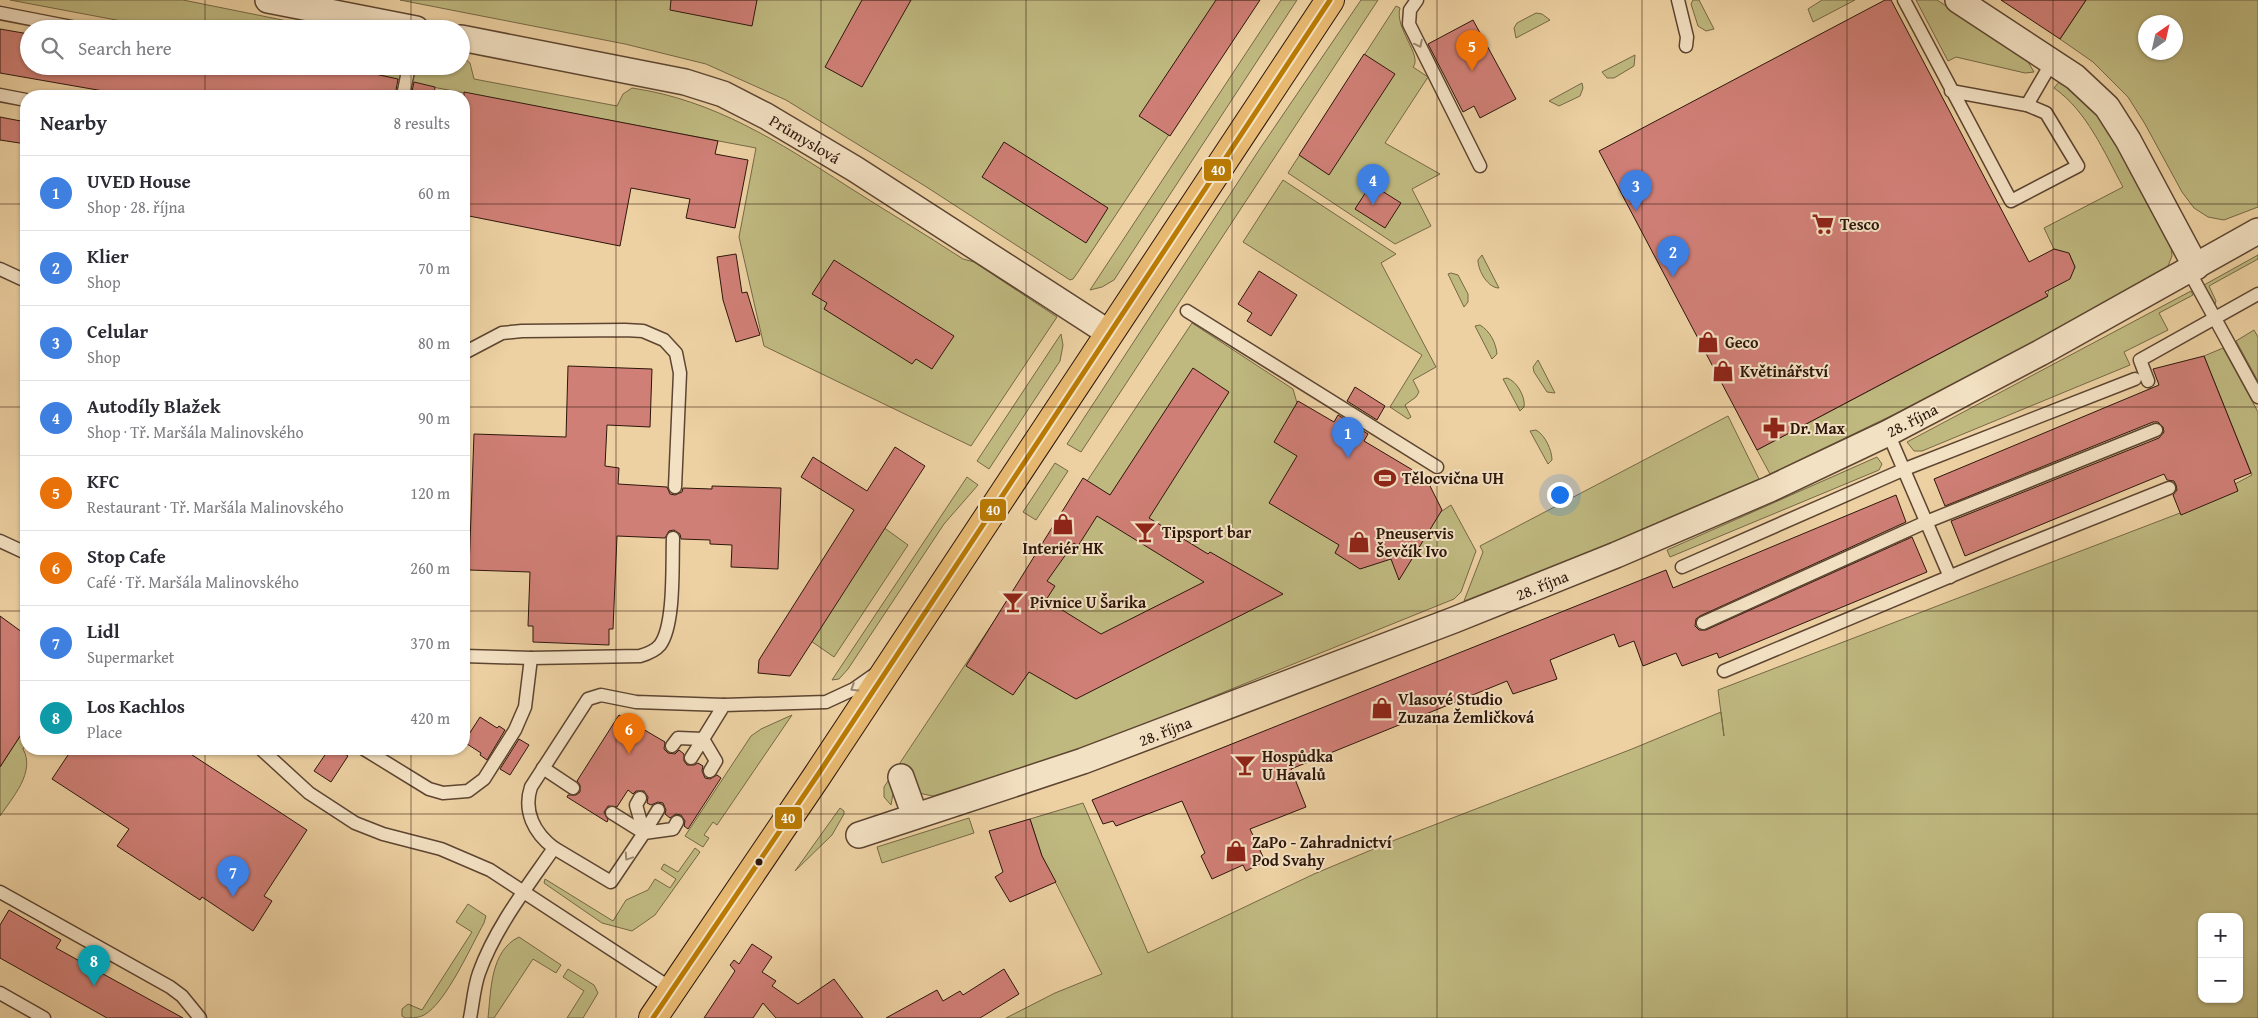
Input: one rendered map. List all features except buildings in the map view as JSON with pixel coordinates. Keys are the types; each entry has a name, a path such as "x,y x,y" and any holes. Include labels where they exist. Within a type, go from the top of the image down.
{"main road":[{"path":"653,1018 1330,0"}],"street":[{"path":"268,0 331,6 383,20"},
{"path":"1958,0 1984,7 2052,62 2086,86 2115,118 2193,269"},
{"name":"Průmyslová","path":"470,40 685,82 723,94 766,116 855,169 1109,333"},
{"name":"28. října","path":"859,835 1084,762 1454,620 1616,555 1770,489 1888,433 2117,312 2258,232"},
{"path":"901,778 915,816"}],"lane":[{"path":"1417,0 1410,10 1409,24 1480,166"},
{"path":"1678,0 1687,37 1686,46"},
{"path":"1904,0 1951,91 2011,201 2078,166 2046,113 2027,105 1951,91"},
{"path":"0,13 36,20"},
{"path":"2027,105 2052,62"},
{"path":"404,90 407,75"},
{"path":"0,95 20,99"},
{"path":"0,269 20,278"},
{"path":"2193,269 2214,318 2258,397"},
{"path":"1682,566 1905,469 2142,380 2140,360 2258,294"},
{"path":"1187,310 1437,467"},
{"path":"470,350 502,334 522,331 643,331 664,340 676,352 680,373 675,487"},
{"path":"1702,623 1926,522 2156,430"},
{"path":"1888,433 1950,577"},
{"path":"1724,671 2169,488"},
{"path":"470,656 531,658 640,656 647,654 658,647 667,630 670,617 673,538"},
{"path":"0,541 20,550"},
{"path":"374,755 429,790 456,794 468,791 484,779 515,730 527,698 531,658"},
{"path":"658,810 611,882 554,848 539,834 531,818 527,801 531,787 543,768 585,704 594,696 601,695 636,702 724,706 826,702 854,689 893,659"},
{"path":"691,758 724,706"},
{"path":"672,746 678,738 703,739"},
{"path":"703,739 716,761 710,771"},
{"path":"268,755 309,793 355,823 383,834 441,849 490,870 672,989"},
{"path":"543,768 573,788"},
{"path":"640,798 636,805 644,834"},
{"path":"612,813 644,834 673,829 677,822"},
{"path":"470,1018 475,986 484,960 524,891 554,848"},
{"path":"0,892 170,987 182,996 200,1018"},
{"path":"0,993 44,1018"}],"shaded area":[{"path":"10,0 183,0 282,20 116,20"},
{"path":"400,0 1258,0 1078,272 1070,280 925,186 786,100 706,64 625,44"},
{"path":"1281,0 1297,0 1114,280 1102,287 1090,290"},
{"path":"1361,0 1378,0 1081,452 1067,444 1259,150"},
{"path":"1693,0 1699,0 1714,29 1706,31 1698,26 1691,4"},
{"path":"1822,0 1855,0 1813,22 1808,9"},
{"path":"1916,0 1937,0 2015,51 2027,60 2034,72 2025,73 1956,57 1948,61"},
{"path":"2086,0 2258,0 2258,207 2224,220 2208,217 2194,208 2182,192 2128,97 2093,62 2060,39"},
{"path":"1396,6 1400,8 1401,24 1414,56 1415,62 1413,67 1428,77 1385,143 1440,174 1412,189 1431,226 1395,244 1288,173"},
{"path":"1536,13 1542,14 1550,20 1516,38 1514,28 1517,23"},
{"path":"1635,55 1634,66 1614,78 1607,78 1602,72"},
{"path":"470,63 474,79 617,106 623,94 632,88 691,102 745,125 771,139 963,259 974,262 1057,317 971,446 764,346 739,237 756,148 470,94 470,90 448,90 379,75 470,75"},
{"path":"2059,82 2063,83 2095,111 2114,137 2171,245 2172,256 2168,266 2031,343 1899,412 1770,474 1757,450 2047,297 2049,289 2073,271 2075,267 2069,254 2054,249 2044,228 2123,187 2102,146 2085,120 2066,97 2054,88"},
{"path":"1582,83 1583,88 1580,96 1559,106 1549,101"},
{"path":"1283,180 1396,254 1381,263 1436,367 1413,380 1419,392 1416,397 1405,405 1411,417 1408,419 1390,407 1422,355 1243,242"},
{"path":"1482,255 1499,288 1491,285 1482,274 1478,260"},
{"path":"2258,255 2258,259 2209,286 2216,301 2215,304 2204,285"},
{"path":"1448,274 1458,275 1468,294 1468,302 1464,307"},
{"path":"2191,291 2193,295 2159,313 2168,330 2124,352 2130,365 1922,451 1914,451 1907,442"},
{"path":"1192,323 1293,389 1297,403 1439,513 1451,505 1476,551 1461,592 1454,599 1071,754 933,796 894,788 891,805 884,797 884,787"},
{"path":"1480,325 1490,334 1495,346 1497,354 1492,359 1475,326"},
{"path":"2254,330 2258,337 2258,381 2236,341"},
{"path":"1061,334 1063,345 1060,361 989,469 977,461"},
{"path":"2223,348 2258,412 2258,1018 1006,1018 1055,993 1102,974 1042,856 1030,819 1083,803 1148,953 1314,874 1395,840 1632,749 1721,712 1718,690 2180,513 2252,475 2204,356"},
{"path":"1538,360 1555,393 1547,392 1534,372 1533,367"},
{"path":"1507,378 1517,386 1522,395 1524,407 1520,411 1503,379"},
{"path":"1728,416 1759,479 1580,556 1464,601 1483,552 1480,546"},
{"path":"1536,430 1542,435 1549,447 1552,460 1548,464 1530,431"},
{"path":"1877,457 1882,464 1879,470 1670,557 1667,550"},
{"path":"1055,463 1068,471 1036,520 1023,512"},
{"path":"967,477 978,485 944,524 848,669 839,679 832,680"},
{"path":"883,527 908,545 834,657 811,641"},
{"path":"792,715 717,825 713,822 704,835 709,838 703,847 685,836 751,736 761,729"},
{"path":"20,736 20,755 25,755 26,758 25,776 0,816 0,767"},
{"path":"840,808 844,811 844,814 832,835 795,871"},
{"path":"969,818 974,833 882,863 877,847"},
{"path":"695,848 700,852 655,915 632,931 602,923 544,883 545,879 613,921 626,900 648,890 655,879 670,888 676,879 661,869 664,864 678,872"},
{"path":"468,904 486,916 457,973 441,999 432,1009 422,1016 405,1018 402,1016 402,1009 408,1004 422,1010 472,932 456,922"},
{"path":"519,937 561,965 556,973 533,959 494,1018 488,1018 491,984 497,962 509,943"},
{"path":"568,969 594,985 598,993 583,1018 567,1018 584,991 563,977"}],"transit line":[{"name":"40","path":"653,1018 817,776 1330,0"}],"place":[{"name":"KFC","path":"1472,71"},
{"name":"Autodíly Blažek","path":"1373,205"},
{"name":"Celular","path":"1636,211"},
{"name":"Tesco","path":"1823,224"},
{"name":"Klier","path":"1673,277"},
{"name":"Geco","path":"1708,342"},
{"name":"Květinářství","path":"1723,371"},
{"name":"Dr. Max","path":"1774,428"},
{"name":"UVED House","path":"1348,458"},
{"name":"Tělocvična UH","path":"1385,478"},
{"name":"Interiér HK","path":"1063,524"},
{"name":"Tipsport bar","path":"1145,532"},
{"name":"Pneuservis Ševčík Ivo","path":"1359,542"},
{"name":"Pivnice U Šarika","path":"1013,602"},
{"name":"Vlasové Studio Zuzana Žemličková","path":"1382,708"},
{"name":"Stop Cafe","path":"629,754"},
{"name":"Hospůdka U Havalů","path":"1245,765"},
{"name":"ZaPo - Zahradnictví Pod Svahy","path":"1236,851"},
{"name":"Lidl","path":"233,897"},
{"name":"Los Kachlos","path":"94,986"}]}
